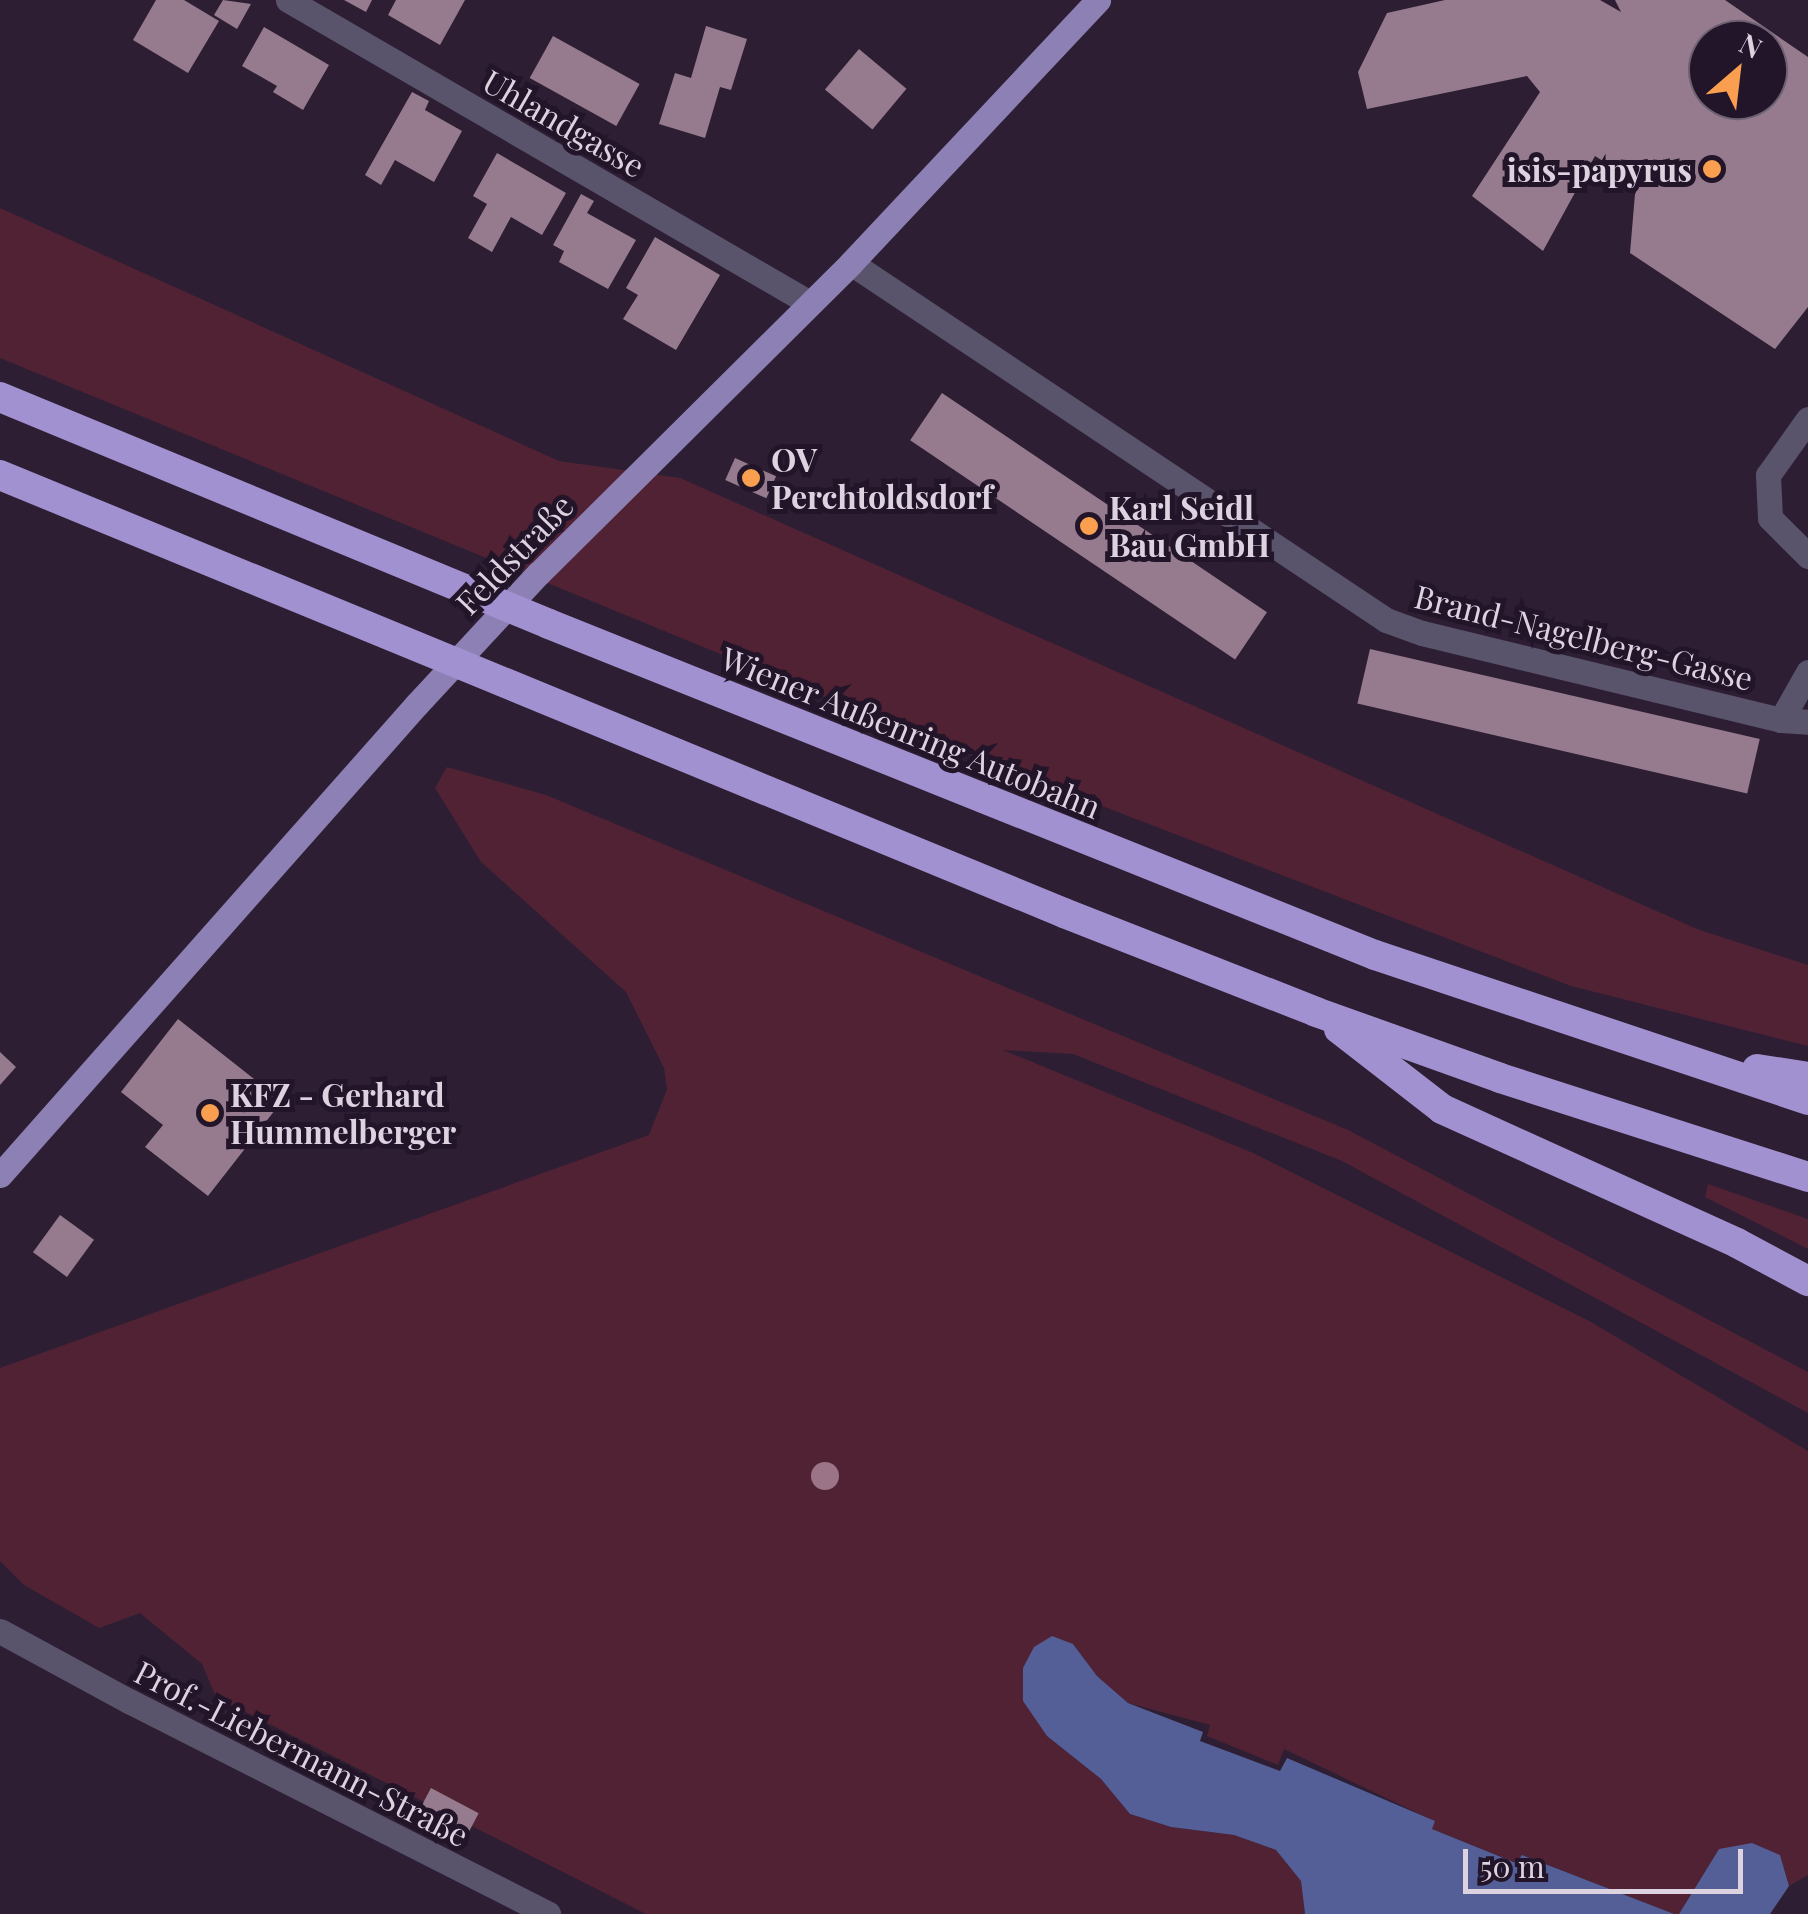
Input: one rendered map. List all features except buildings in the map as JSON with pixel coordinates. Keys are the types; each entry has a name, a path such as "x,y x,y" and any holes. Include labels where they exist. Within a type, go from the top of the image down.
{"highway":[{"name":"Wiener Außenring Autobahn","path":"0,396 549,624 1375,955 1667,1056 1808,1100"},
{"path":"0,475 500,683 1316,1012 1500,1078 1808,1177"},
{"path":"1316,1012 1442,1109 1720,1235 1808,1281"},
{"path":"1667,1056 1808,1076"}],"main road":[{"name":"Feldstraße","path":"0,1176 444,675 808,302 851,264 1098,0"}],"street":[{"name":"Uhlandgasse","path":"288,0 808,302"},
{"name":"Brand-Nagelberg-Gasse","path":"851,264 1386,620 1422,633 1781,720 1808,722"},
{"path":"1808,419 1768,475 1770,518 1808,556"},
{"path":"1781,720 1808,672"},
{"name":"Prof.-Liebermann-Straße","path":"0,1614 28,1646"},
{"name":"Prof.-Liebermann-Straße","path":"0,1631 548,1914"}],"shaded area":[{"path":"0,208 559,461 680,478 1697,929 1808,965 1808,1046 1571,986 922,737 0,358"},
{"path":"447,767 546,795 1348,1130 1808,1372 1808,1413 1342,1161 1073,1054 1003,1050 1253,1153 1591,1322 1808,1451 1808,1875 1789,1886 1780,1855 1719,1849 1679,1914 1674,1914 1523,1855 1517,1863 1432,1829 1434,1821 1284,1749 1278,1765 1207,1736 1210,1725 1128,1703 1097,1676 1073,1644 1047,1736 1101,1779 1130,1814 1171,1827 1234,1835 1276,1850 1301,1881 1305,1914 646,1914 216,1697 202,1664 140,1613 99,1628 24,1585 0,1561 0,1368 649,1135 667,1089 664,1068 626,992 481,862 435,788"},
{"path":"1708,1184 1808,1219 1808,1249 1705,1197"}],"water":[{"path":"1052,1636 1073,1644 1097,1676 1128,1703 1203,1732 1200,1741 1280,1771 1287,1758 1435,1821 1432,1829 1516,1863 1522,1855 1674,1914 1305,1914 1301,1881 1276,1850 1234,1835 1171,1827 1130,1814 1101,1779 1047,1736 1023,1701 1023,1668 1034,1647"},
{"path":"1752,1843 1780,1855 1789,1886 1770,1914 1679,1914 1719,1849"}],"place":[{"name":"isis-papyrus","path":"1712,169"},
{"name":"OV Perchtoldsdorf","path":"751,478"},
{"name":"Karl Seidl Bau GmbH","path":"1089,526"},
{"name":"KFZ - Gerhard Hummelberger","path":"210,1113"}]}
